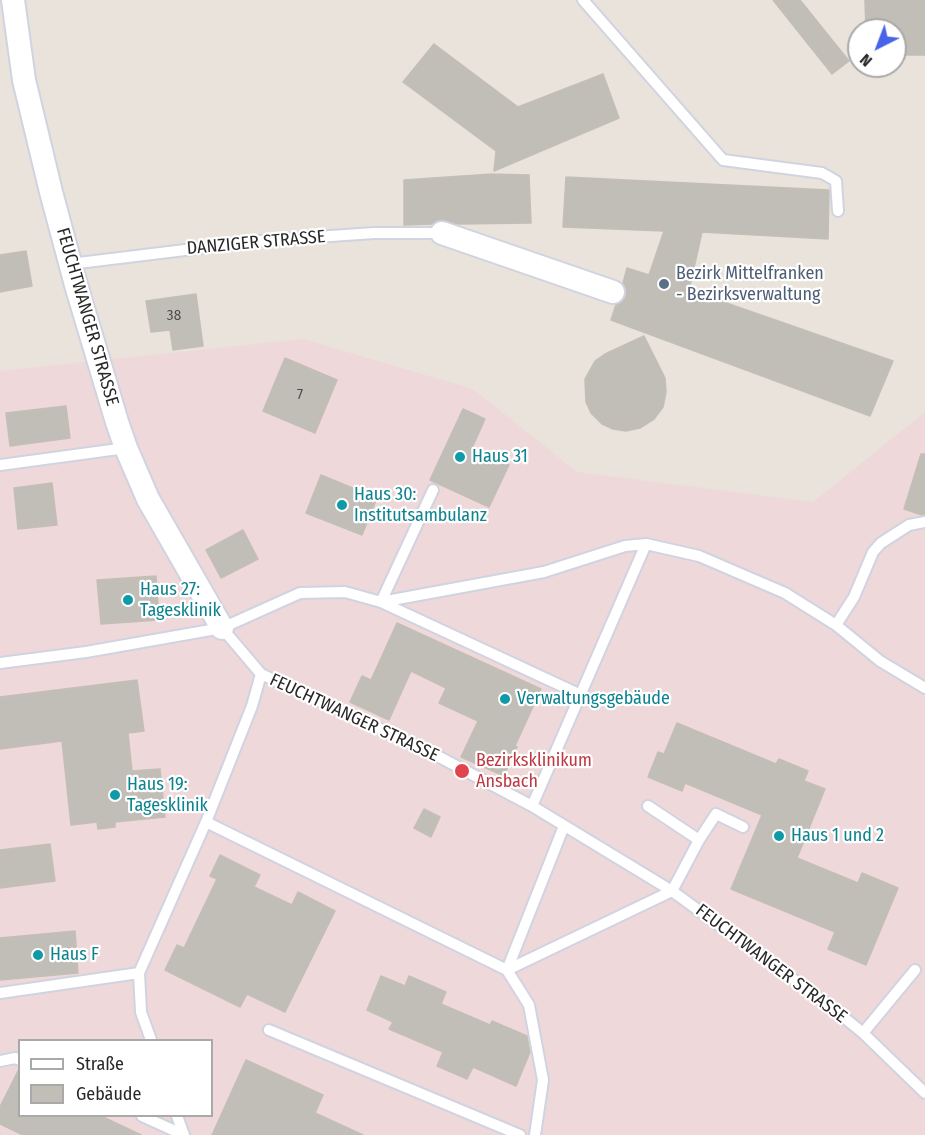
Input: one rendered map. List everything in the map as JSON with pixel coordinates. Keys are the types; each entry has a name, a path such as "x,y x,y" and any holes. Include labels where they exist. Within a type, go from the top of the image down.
{"street":[{"name":"FEUCHTWANGER STRASSE","path":"13,0 24,80 70,264 126,448 148,499 222,627"},
{"path":"442,233 613,292"}],"lane":[{"path":"583,0 723,160 822,173 836,181 838,211"},
{"name":"DANZIGER STRASSE","path":"70,264 259,241 374,233 442,233"},
{"path":"0,465 126,448"},
{"path":"381,602 433,489"},
{"path":"836,625 854,597 873,552 880,543 909,525 925,522"},
{"path":"381,602 544,572 625,546 646,544 699,556 785,593 836,625 880,661 925,688"},
{"path":"532,806 646,544"},
{"path":"0,663 86,652 222,627 300,593 345,592 381,602 580,695"},
{"name":"FEUCHTWANGER STRASSE","path":"222,627 261,674 428,751 532,806 672,891 830,1006 925,1093"},
{"path":"150,1039 141,1012 139,973 206,822 252,706 261,674"},
{"path":"648,806 699,840"},
{"path":"507,969 672,891 699,840 716,814 743,827"},
{"path":"206,822 507,969 529,1005 543,1080 535,1135"},
{"path":"507,969 564,826"},
{"path":"863,1034 915,970"},
{"path":"0,993 139,973"},
{"path":"269,1030 520,1135"},
{"path":"0,1061 18,1059"},
{"path":"144,1117 184,1135"},
{"path":"177,1117 184,1135"}],"shaded area":[{"name":"Bezirksklinikum Ansbach","path":"303,339 473,389 577,472 813,502 925,412 925,1135 0,1135 0,371"}],"building":[{"path":"773,0 800,0 847,59 847,63 832,74"},
{"path":"865,0 925,0 925,55 907,55 907,18 866,18"},
{"path":"434,44 518,107 603,74 619,118 494,171 496,151 403,82"},
{"path":"492,174 529,175 531,223 458,224 440,220 432,224 404,225 404,180"},
{"path":"566,177 829,190 828,239 702,232 689,290 893,361 870,416 611,320 616,305 626,296 623,283 627,268 649,275 664,231 563,227"},
{"path":"26,251 32,286 0,292 0,255"},
{"path":"196,294 203,346 173,350 170,330 151,332 146,301"},
{"path":"644,336 665,378 666,392 663,407 654,419 640,428 626,431 613,429 602,424 591,413 586,402 585,379 595,361"},
{"path":"285,358 337,380 315,433 263,411"},
{"path":"66,406 70,438 10,446 6,413"},
{"name":"Haus 31","path":"463,409 485,419 472,448 509,465 489,507 430,480"},
{"path":"921,454 925,454 925,515 904,509"},
{"name":"Haus 30: Institutsambulanz","path":"321,475 377,498 362,535 306,513"},
{"path":"52,483 57,525 18,529 14,488"},
{"path":"243,530 258,559 221,578 206,550"},
{"name":"Haus 27: Tagesklinik","path":"156,576 159,620 101,624 97,580"},
{"name":"Verwaltungsgebäude","path":"397,623 541,689 504,776 461,757 478,721 439,703 446,688 411,671 389,720 350,702 362,676 371,680"},
{"path":"137,680 144,731 128,733 132,771 160,769 165,817 115,822 115,827 98,829 97,822 71,825 62,741 0,749 0,697"},
{"name":"Haus 1 und 2","path":"677,723 776,764 779,759 808,771 804,781 825,789 797,858 858,883 862,873 898,888 866,965 828,949 835,932 731,889 762,815 685,783 682,791 648,777 658,752 664,754"},
{"path":"424,809 440,817 431,837 414,828"},
{"path":"50,844 55,881 0,888 0,850"},
{"path":"220,855 260,875 254,887 292,905 298,892 335,911 285,1012 247,994 240,1007 165,970 177,945 184,948 217,879 210,876"},
{"name":"Haus F","path":"75,931 78,973 0,980 0,938"},
{"path":"381,976 405,986 409,976 446,992 441,1004 490,1025 492,1021 527,1036 530,1052 516,1086 473,1067 467,1079 437,1066 443,1052 389,1029 393,1022 367,1010"},
{"path":"246,1060 323,1095 315,1113 363,1135 212,1135"},
{"path":"18,1071 18,1117 103,1117 141,1135 23,1135 0,1124 0,1107"}],"place":[{"name":"Bezirk Mittelfranken - Bezirksverwaltung","path":"664,284"},
{"name":"Haus 31","path":"460,457"},
{"name":"Haus 30: Institutsambulanz","path":"342,505"},
{"name":"Haus 27: Tagesklinik","path":"128,600"},
{"name":"Verwaltungsgebäude","path":"505,699"},
{"name":"Bezirksklinikum Ansbach","path":"462,771"},
{"name":"Haus 19: Tagesklinik","path":"115,795"},
{"name":"Haus 1 und 2","path":"779,836"},
{"name":"Haus F","path":"38,955"}]}
